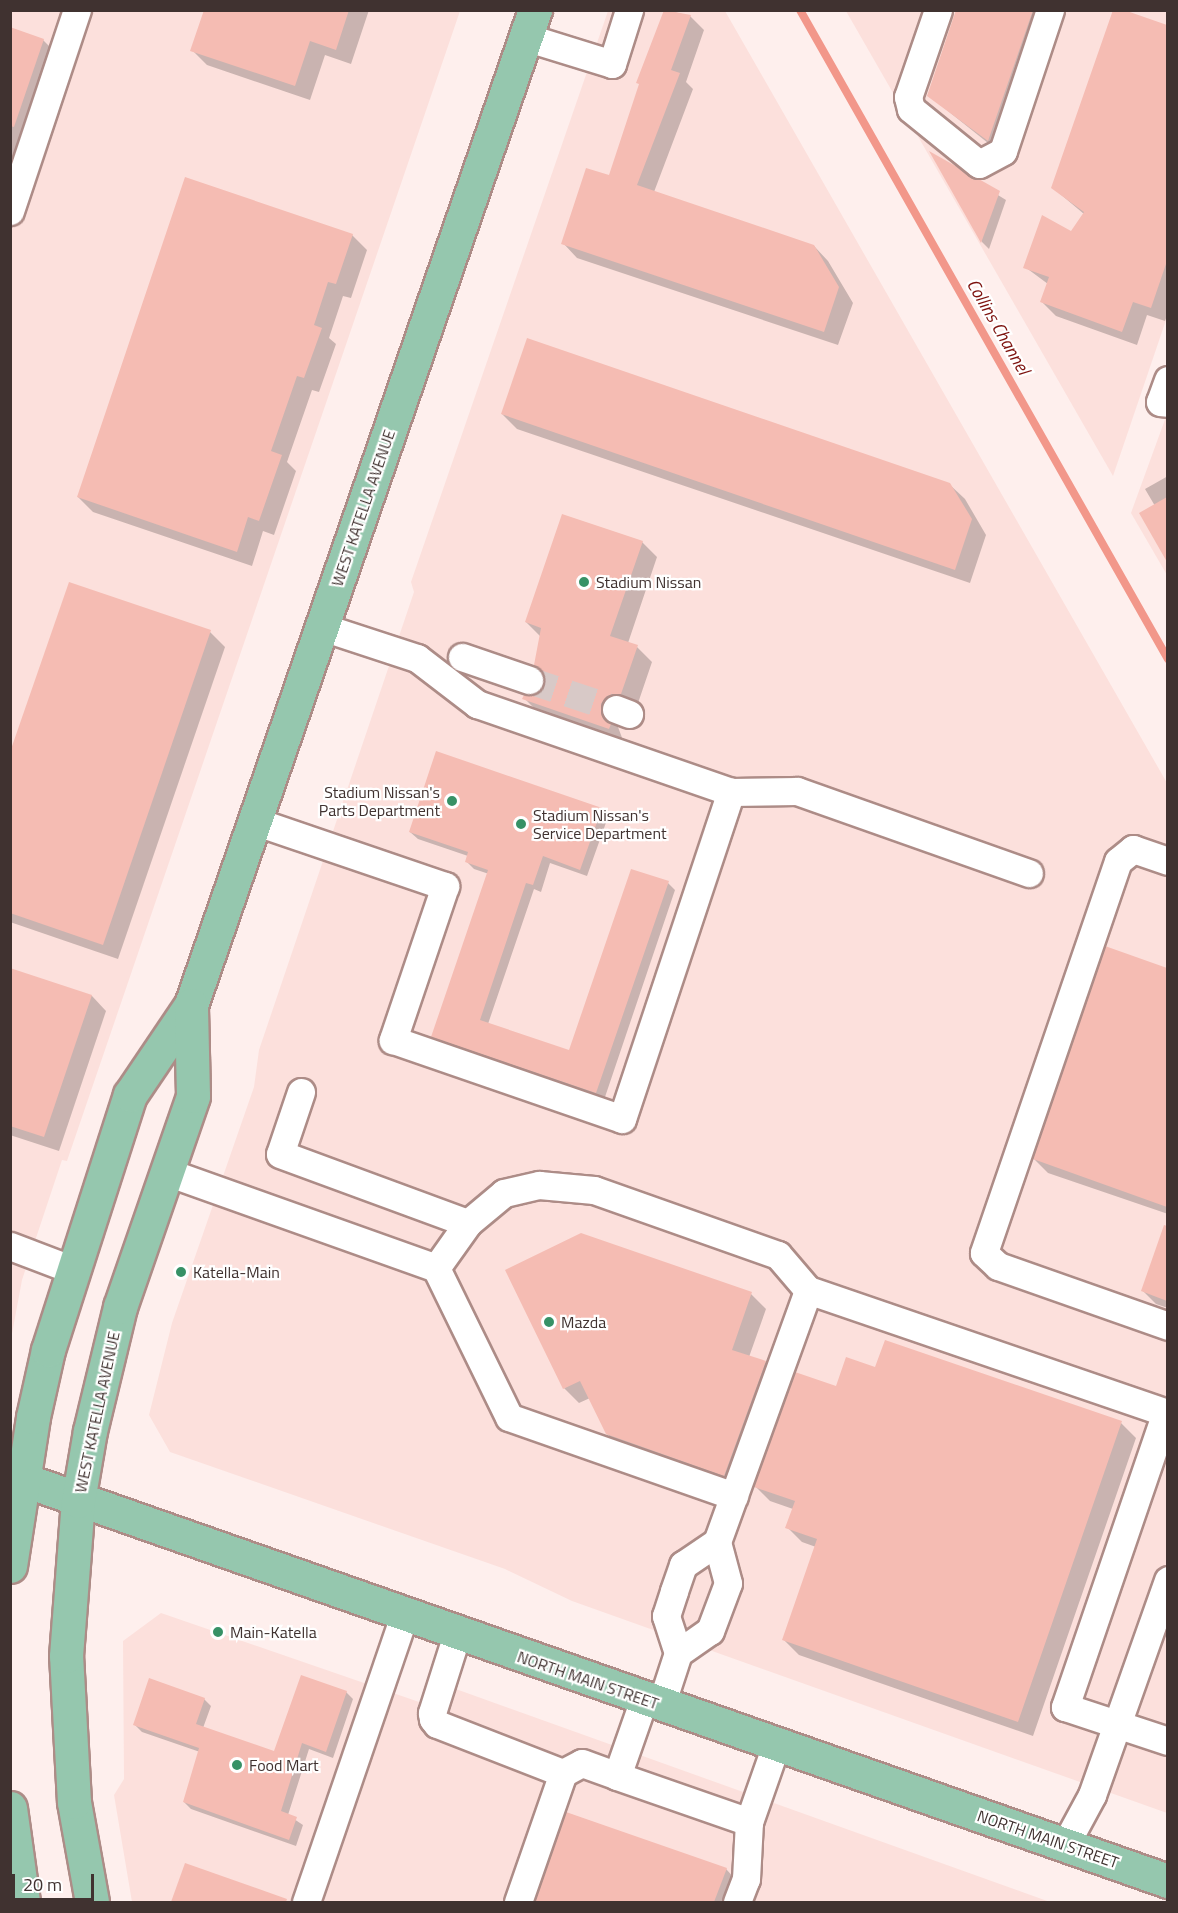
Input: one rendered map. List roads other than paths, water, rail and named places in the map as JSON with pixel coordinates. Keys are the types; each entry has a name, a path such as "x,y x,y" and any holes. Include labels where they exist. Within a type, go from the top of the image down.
{"main road":[{"name":"WEST KATELLA AVENUE","path":"10,1566 16,1478 48,1350 130,1095 191,1005 530,24"},
{"name":"WEST KATELLA AVENUE","path":"92,1902 74,1802 66,1656 78,1501 90,1431 120,1306 193,1096 191,1005"},
{"name":"NORTH MAIN STREET","path":"16,1478 1167,1881"},
{"path":"10,1808 23,1902"}],"lane":[{"path":"10,211 77,10"},
{"path":"530,24 612,64 629,10"},
{"path":"938,10 908,97 911,109 979,164 1003,151 1050,10"},
{"path":"322,627 417,658 477,704 731,792 797,790 1029,873"},
{"path":"462,657 529,680"},
{"path":"254,821 445,886 393,1040 622,1119 731,792"},
{"path":"1167,861 1133,849 1118,861 984,1253 998,1266 1167,1326"},
{"path":"301,1092 280,1154 468,1223"},
{"path":"167,1172 436,1268 509,1417 735,1496"},
{"path":"436,1268 468,1223 504,1193 539,1185 594,1190 778,1255 808,1290 1166,1413 1065,1707 1167,1741"},
{"path":"10,1246 73,1270"},
{"path":"678,1653 666,1616 683,1565 717,1542 808,1290"},
{"path":"618,1776 678,1653 710,1631 728,1582 717,1542"},
{"path":"1065,1845 1092,1795 1167,1580"},
{"path":"306,1902 404,1615"},
{"path":"457,1634 432,1713 433,1719 437,1724 563,1773"},
{"path":"737,1902 746,1878 749,1822 776,1745"},
{"path":"518,1902 563,1773 582,1763 749,1822"}],"waterway":[{"name":"Collins Channel","path":"800,10 1168,659"}],"tunnel":[{"path":"529,680 616,709"}],"place":[{"name":"Stadium Nissan","path":"584,582"},
{"name":"Stadium Nissan's Parts Department","path":"452,801"},
{"name":"Stadium Nissan's Service Department","path":"521,824"},
{"name":"Katella-Main","path":"181,1272"},
{"name":"Mazda","path":"549,1322"},
{"name":"Main-Katella","path":"218,1632"},
{"name":"Food Mart","path":"237,1765"}]}
